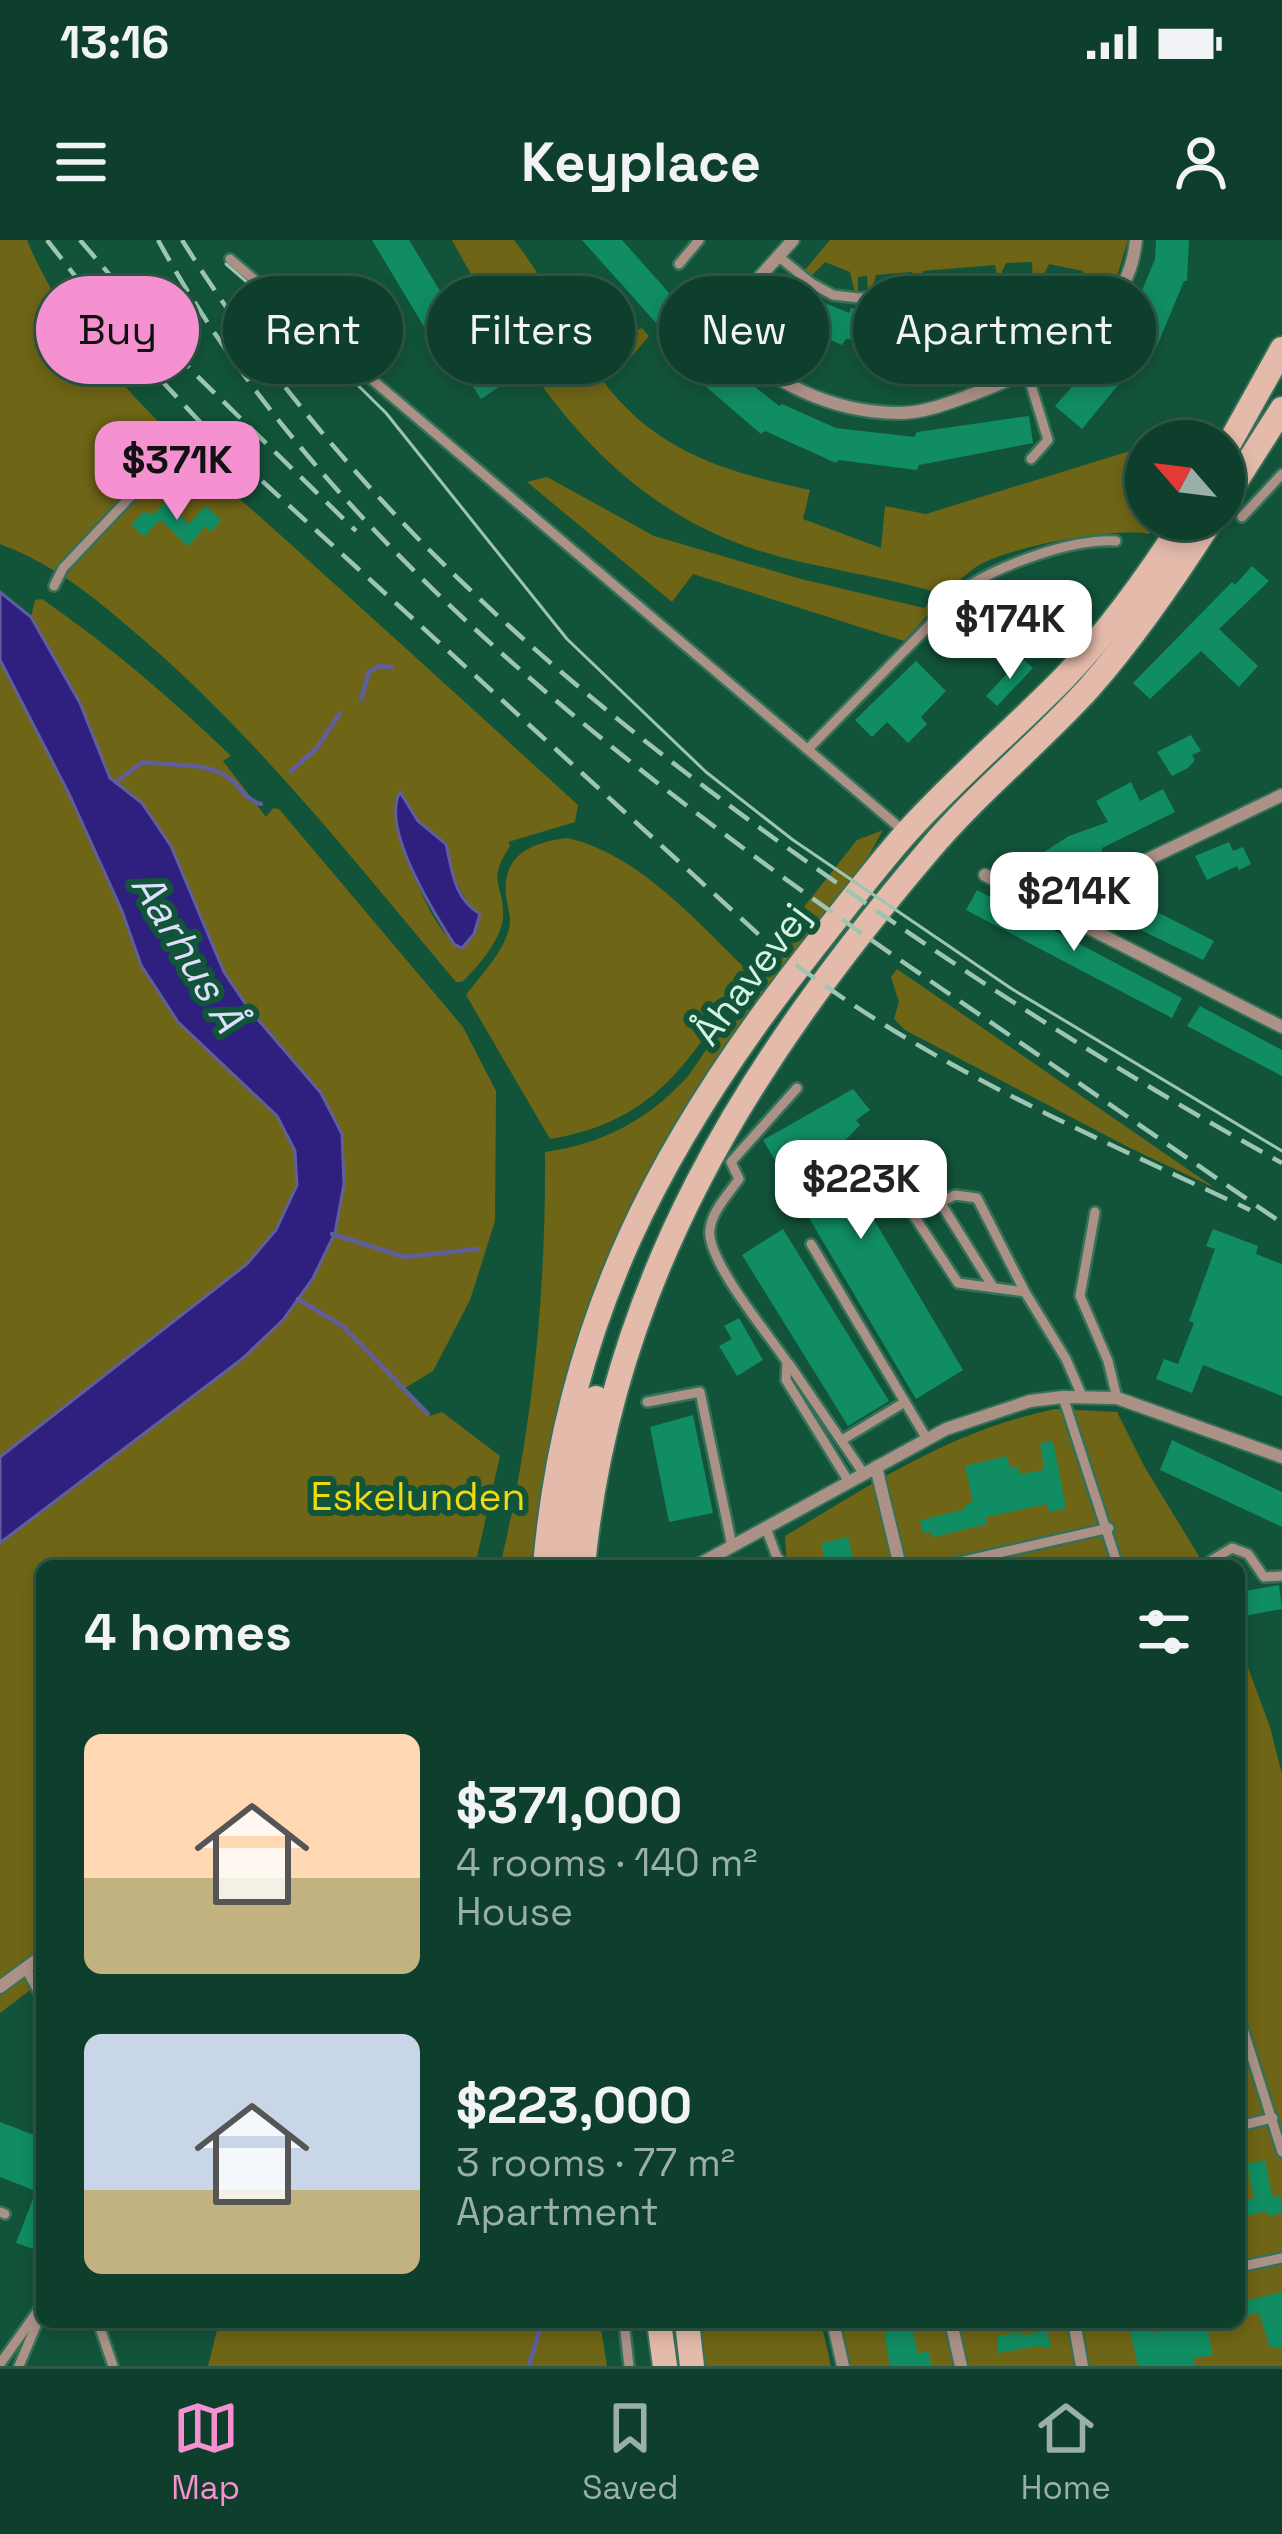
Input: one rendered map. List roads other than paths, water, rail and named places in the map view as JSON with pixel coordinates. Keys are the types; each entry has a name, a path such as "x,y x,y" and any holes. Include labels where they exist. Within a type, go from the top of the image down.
{"main road":[{"path":"1245,477 1274,400 1282,349"},
{"path":"1245,431 1274,400"},
{"name":"Åhavevej","path":"546,1560 556,1475 576,1385 604,1294 680,1136 742,1042 906,833 1067,674 1172,540"},
{"name":"Åhavevej","path":"584,1560 593,1479 611,1395 638,1310 683,1206 739,1106 854,943 962,813 1090,687 1197,540"},
{"path":"565,1560 574,1477 591,1412 631,1306 683,1206"},
{"path":"660,2328 664,2366"},
{"path":"688,2328 692,2366"}],"street":[{"path":"793,240 727,315 731,335 767,369 828,401 862,410 905,413 993,384"},
{"path":"1129,276 1136,240"},
{"path":"1064,912 1086,890 1282,795"},
{"path":"985,875 1282,1028"},
{"path":"707,1560 927,1439 989,1412 1063,1397 1117,1398 1282,1457"},
{"path":"870,1470 898,1560"},
{"path":"1,1984 36,1960"},
{"path":"834,2328 843,2366"},
{"path":"952,2328 961,2366"},
{"path":"1075,2328 1082,2366"}],"lane":[{"path":"679,264 699,240"},
{"path":"778,256 833,295 853,297"},
{"path":"230,259 906,833"},
{"path":"1031,384 1048,440 1031,459"},
{"path":"1245,500 1282,473"},
{"path":"54,586 63,568 134,493"},
{"path":"809,748 968,586 992,571 1046,553 1116,541"},
{"path":"797,1088 730,1162 739,1179 713,1217 708,1233 714,1254 787,1362 870,1470"},
{"path":"1025,1292 958,1283 914,1216 955,1195 977,1198 1082,1396"},
{"path":"940,1202 993,1287"},
{"path":"1095,1212 1080,1296 1108,1361 1117,1398"},
{"path":"811,1244 927,1439"},
{"path":"787,1362 786,1380 849,1482"},
{"path":"647,1402 700,1392 732,1546"},
{"path":"1063,1397 1117,1560"},
{"path":"842,1439 905,1402"},
{"path":"766,1528 775,1560"},
{"path":"968,1560 1109,1528"},
{"path":"1212,1560 1232,1548 1248,1554 1264,1577 1282,1576"},
{"path":"25,1967 36,1988"},
{"path":"1245,2034 1282,2152"},
{"path":"1245,2125 1273,2118"},
{"path":"1245,2266 1282,2258"},
{"path":"0,2363 36,2316"},
{"path":"19,2366 36,2323"},
{"path":"100,2328 113,2366"},
{"path":"625,2328 628,2366"}],"water":[{"name":"Aarhus Å","path":"0,592 31,617 80,703 110,778 142,803 171,846 224,972 249,1009 321,1093 342,1134 344,1184 335,1233 313,1278 283,1320 242,1359 0,1543 0,1457 247,1264 276,1230 297,1185 295,1151 277,1116 178,1022 141,965 69,794 0,660"},
{"path":"400,792 418,821 446,844 459,892 480,914 474,934 462,948 454,944 434,912 403,848 397,827"}],"waterway":[{"path":"361,699 369,672 379,666 392,667"},
{"path":"291,771 317,748 340,713"},
{"path":"116,782 143,762 194,766 223,774 261,804"},
{"path":"332,1234 405,1257 478,1249"},
{"path":"298,1299 344,1327 428,1414"},
{"path":"529,2366 540,2328"}],"tram line":[{"path":"226,264 386,413 567,639 706,772 793,840 1012,989 1282,1151"}],"railway":[{"path":"47,240 132,349 215,438 768,943 881,1023 941,1058 1250,1210"},
{"path":"80,240 192,371 356,531"},
{"path":"158,240 229,354 312,461 406,563 508,659 615,749 836,915 1282,1223"},
{"path":"182,240 248,338 320,430 395,515 560,671 741,814 891,921 1111,1064 1282,1163"}],"park label":[{"name":"Eskelunden","path":"418,1496"}]}
